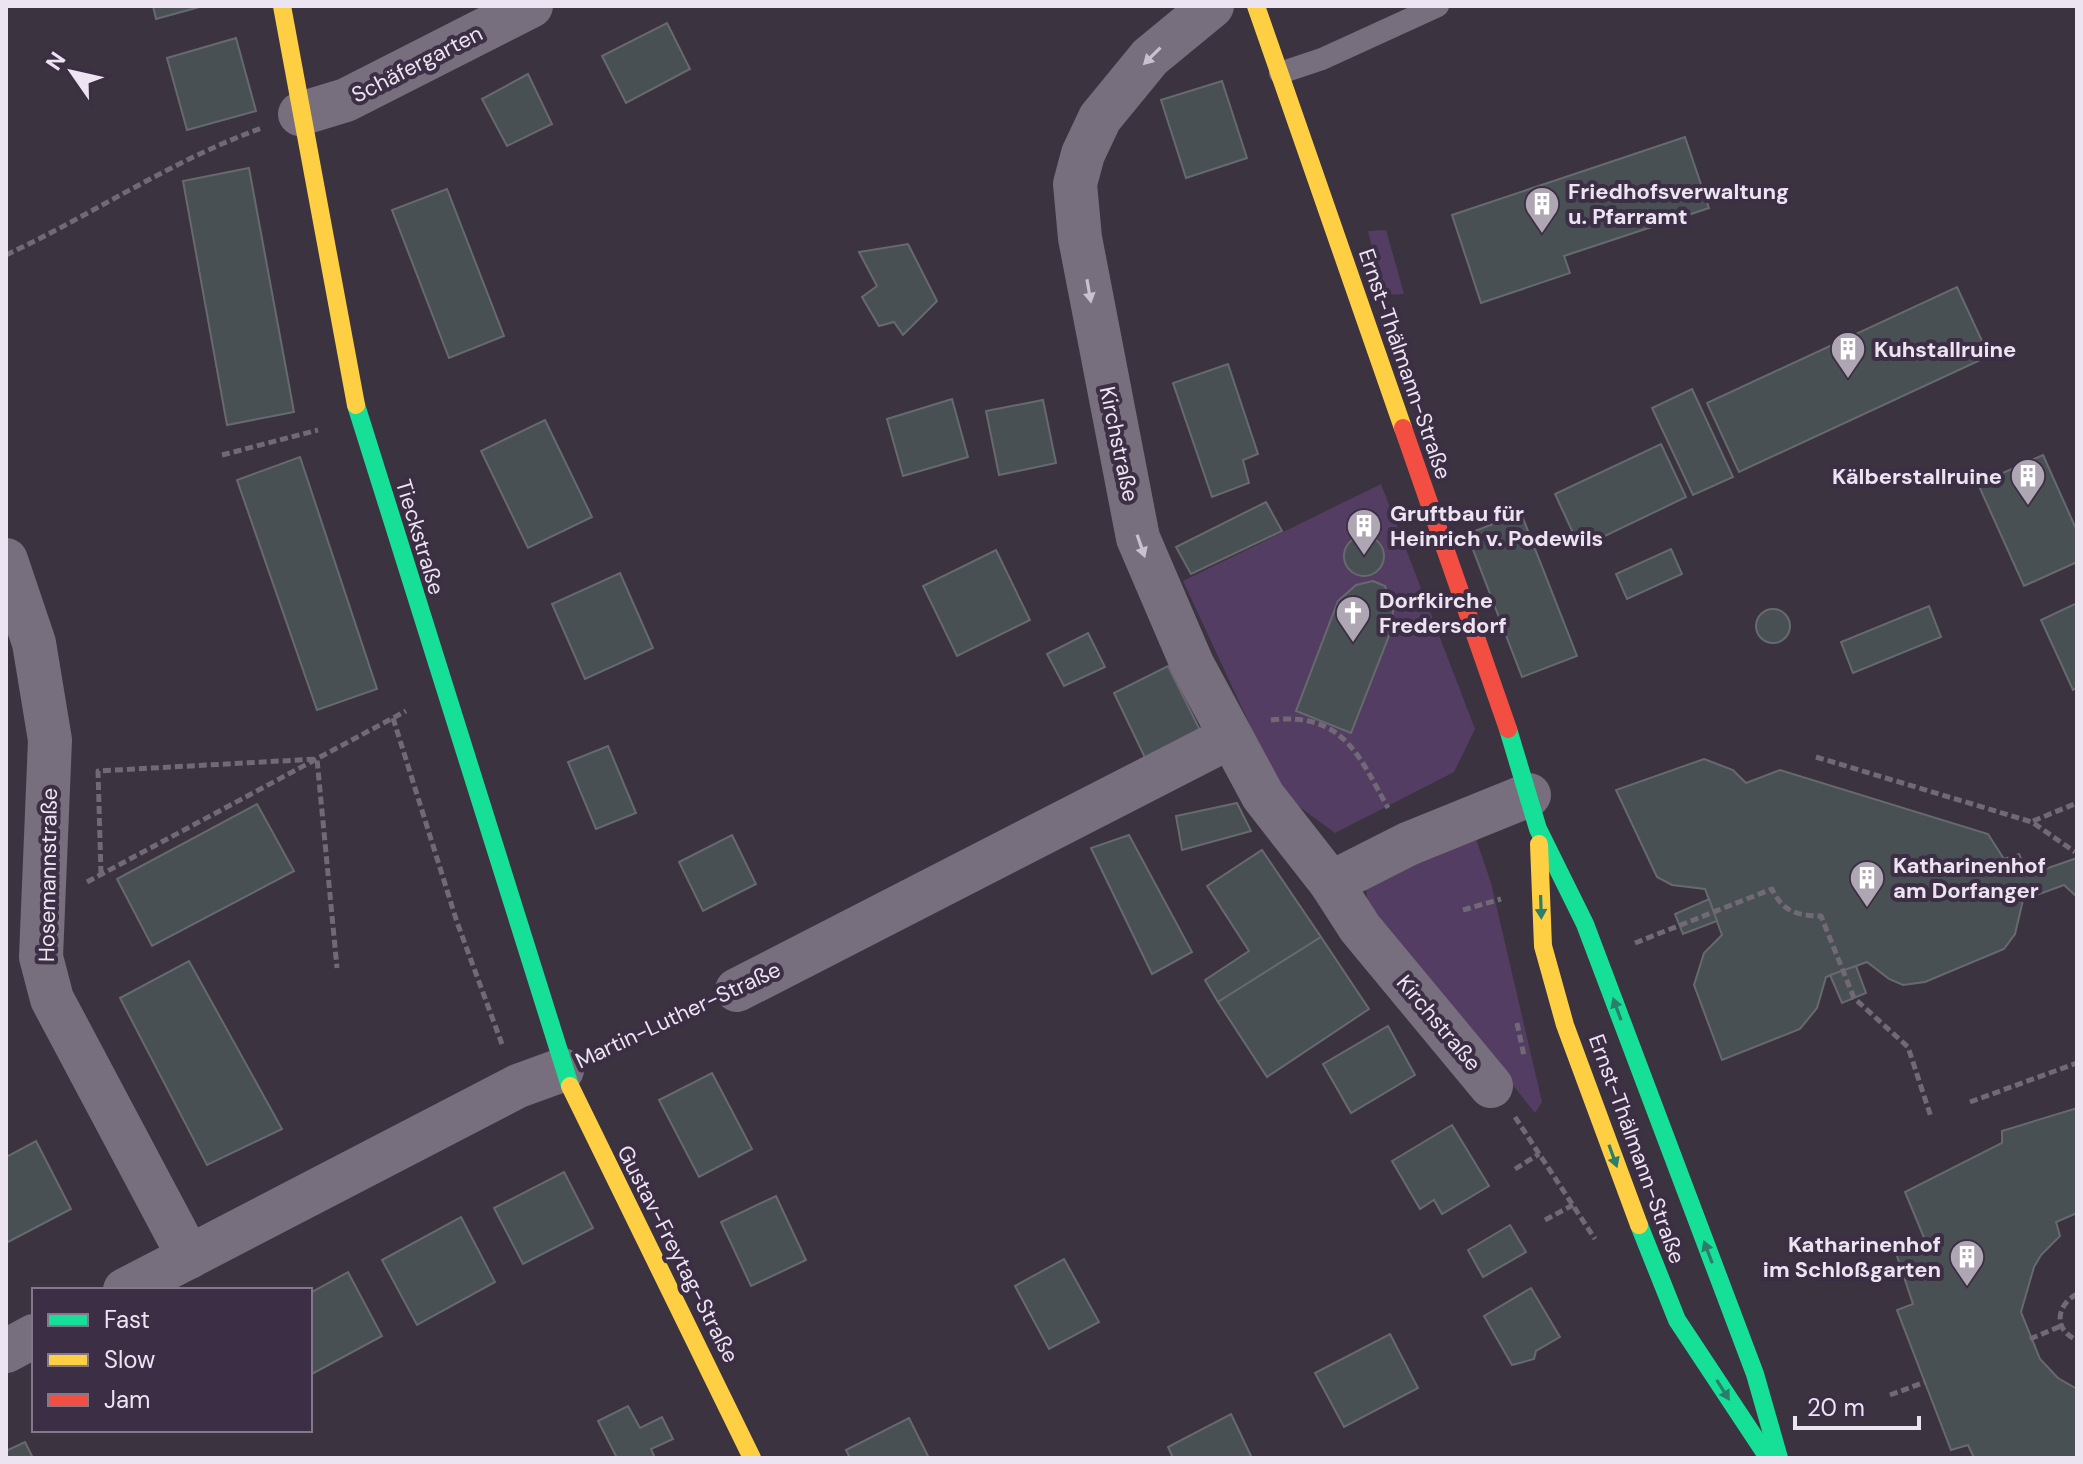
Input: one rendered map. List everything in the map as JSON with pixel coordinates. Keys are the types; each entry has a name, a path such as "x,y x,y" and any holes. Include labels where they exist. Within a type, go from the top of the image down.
{"street":[{"name":"Tieckstraße","path":"282,6 358,419 443,692 545,998 562,1070"},
{"name":"Schäfergarten","path":"300,114 346,100 531,6"},
{"name":"Kirchstraße","path":"1212,6 1150,57 1100,118 1083,154 1075,184 1085,267 1138,538 1167,611 1263,796 1331,883 1360,928 1508,1077"},
{"name":"Ernst-Thälmann-Straße","path":"1256,6 1534,812 1585,924 1755,1374 1779,1458"},
{"name":"Hosemannstraße","path":"6,560 34,643 50,740 49,824 42,900 41,957 52,999 189,1257"},
{"name":"Martin-Luther-Straße","path":"737,990 1230,737"},
{"name":"Ernst-Thälmann-Straße","path":"1534,812 1543,946 1565,1025 1677,1320 1751,1437 1769,1458"},
{"path":"1331,883 1408,844 1534,812"},
{"name":"Martin-Luther-Straße","path":"129,1288 518,1086 562,1070"},
{"name":"Gustav-Freytag-Straße","path":"562,1070 752,1458"},
{"path":"6,1351 32,1337"}],"lane":[{"path":"1280,73 1322,59 1438,6"},
{"path":"1677,1320 1726,1301"}],"path":[{"path":"6,255 236,137 300,114"},
{"path":"222,455 358,419"},
{"path":"42,900 63,895 443,692"},
{"path":"1230,737 1266,720 1297,717 1321,725 1354,746 1408,844"},
{"path":"393,718 457,922 518,1086"},
{"path":"1816,757 2032,822 2075,852"},
{"path":"101,874 98,771 317,759"},
{"path":"317,759 337,968"},
{"path":"2032,822 2077,803"},
{"path":"1626,947 1772,889 1778,902 1790,912 1821,916 1854,998 1908,1047 1931,1117"},
{"path":"1463,910 1513,896"},
{"name":"Martin-Luther-Straße","path":"562,1070 737,990"},
{"path":"1517,1012 1508,1077 1539,1154 1604,1247"},
{"path":"1970,1102 2077,1063"},
{"path":"1515,1169 1539,1154"},
{"path":"1545,1220 1573,1205"},
{"path":"2077,1294 2060,1310 2061,1326 2077,1340"},
{"path":"2030,1339 2061,1326"},
{"path":"1890,1395 1925,1382"}],"shaded area":[{"path":"1386,230 1404,294 1383,295 1368,231"},
{"path":"1381,484 1475,729 1454,772 1335,833 1282,794 1183,581"},
{"path":"1476,839 1491,883 1542,1102 1535,1113 1368,904 1365,883"}],"building":[{"path":"153,6 203,6 156,19"},
{"path":"667,23 690,69 626,103 602,56"},
{"path":"236,38 256,111 187,130 167,58"},
{"path":"528,74 552,124 507,146 482,99"},
{"path":"1222,81 1247,158 1186,178 1161,100"},
{"name":"Friedhofsverwaltung u. Pfarramt","path":"1685,137 1709,208 1564,256 1570,273 1481,303 1452,215"},
{"path":"249,168 294,412 227,425 183,181"},
{"path":"447,189 504,336 449,358 392,210"},
{"path":"908,244 937,301 903,335 894,322 879,326 862,297 877,286 859,252"},
{"name":"Kuhstallruine","path":"1957,287 1989,356 1739,472 1707,403"},
{"path":"1228,364 1258,454 1243,460 1249,483 1212,497 1173,383"},
{"path":"1692,389 1733,477 1693,495 1652,408"},
{"path":"952,399 968,457 903,476 887,419"},
{"path":"1043,400 1056,463 999,475 986,411"},
{"path":"545,420 592,517 528,548 481,451"},
{"path":"1661,444 1686,497 1580,548 1555,494"},
{"name":"Kälberstallruine","path":"2043,455 2077,531 2077,562 2024,586 1978,484"},
{"path":"300,457 377,689 317,710 237,480"},
{"path":"1266,502 1282,531 1191,574 1176,547"},
{"path":"1521,513 1577,656 1522,677 1467,534"},
{"name":"Gruftbau für Heinrich v. Podewils","path":"1364,536 1378,542 1384,556 1378,570 1364,576 1350,570 1344,556 1350,542"},
{"path":"1671,549 1682,574 1627,599 1616,574"},
{"path":"996,550 1030,620 957,656 923,586"},
{"path":"620,573 653,648 585,679 552,604"},
{"name":"Dorfkirche Fredersdorf","path":"1373,581 1385,586 1393,608 1392,628 1351,733 1296,711 1338,601 1356,585"},
{"path":"2077,603 2077,688 2073,690 2041,620"},
{"path":"1929,606 1941,637 1853,673 1841,642"},
{"path":"1773,609 1785,614 1790,626 1785,638 1773,643 1761,638 1756,626 1761,614"},
{"path":"1088,633 1105,667 1064,686 1047,654"},
{"path":"1168,666 1203,736 1148,764 1114,693"},
{"path":"608,746 636,813 596,829 568,762"},
{"name":"Katharinenhof am Dorfanger","path":"1704,759 1733,770 1746,783 1780,770 1988,834 2004,859 2019,854 2028,875 2077,858 2077,897 2064,885 2023,900 2015,934 2004,949 1925,982 1903,985 1889,979 1867,962 1826,977 1817,1008 1800,1029 1722,1060 1694,985 1704,953 1722,935 1705,889 1672,885 1657,877 1616,790"},
{"path":"1237,803 1251,831 1182,850 1176,816"},
{"path":"257,804 294,871 152,946 117,879"},
{"path":"732,835 756,884 703,911 679,862"},
{"path":"1129,835 1192,952 1152,974 1091,848"},
{"path":"1262,850 1321,937 1218,1002 1205,980 1249,951 1207,886"},
{"path":"1709,899 1717,921 1683,934 1675,914"},
{"path":"1321,937 1369,1009 1267,1077 1218,1002"},
{"path":"189,961 282,1129 207,1165 120,998"},
{"path":"1856,966 1866,993 1842,1003 1830,975"},
{"path":"1388,1026 1415,1075 1351,1113 1323,1064"},
{"path":"712,1073 752,1149 699,1177 659,1100"},
{"name":"Katharinenhof im Schloßgarten","path":"2077,1108 2077,1213 2056,1222 2060,1236 2034,1267 2021,1312 2040,1359 2058,1378 2077,1389 2077,1458 1974,1458 1968,1445 1951,1450 1897,1310 1913,1304 1895,1250 1925,1240 1905,1192 2002,1143 2002,1131"},
{"path":"1452,1125 1489,1186 1442,1214 1434,1200 1420,1209 1392,1161"},
{"path":"36,1141 71,1209 6,1243 6,1157"},
{"path":"564,1172 593,1228 523,1264 494,1208"},
{"path":"776,1196 806,1260 751,1286 721,1222"},
{"path":"461,1217 495,1282 417,1325 382,1260"},
{"path":"1510,1225 1526,1252 1483,1277 1468,1250"},
{"path":"1064,1259 1099,1322 1049,1349 1015,1286"},
{"path":"348,1272 382,1336 312,1374 312,1292"},
{"path":"1531,1288 1560,1337 1536,1351 1534,1359 1512,1365 1484,1316"},
{"path":"1390,1334 1418,1388 1344,1427 1315,1373"},
{"path":"628,1406 640,1428 662,1417 673,1439 651,1449 655,1458 617,1458 598,1421"},
{"path":"1231,1414 1252,1458 1173,1458 1168,1447"},
{"path":"909,1418 929,1458 850,1458 846,1450"},
{"path":"25,1442 33,1458 6,1458 6,1451"}],"traffic: fast":[{"path":"356,405 570,1086"},
{"path":"1508,729 1538,829 1585,924 1755,1374 1779,1458"},
{"path":"1639,1225 1677,1320 1765,1453"}],"traffic: slow":[{"path":"282,6 356,405"},
{"path":"1256,6 1403,428"},
{"path":"1539,844 1543,946 1565,1025 1639,1225"},
{"path":"570,1086 752,1458"}],"traffic: jam":[{"path":"1403,428 1508,729"}],"place":[{"name":"Friedhofsverwaltung u. Pfarramt","path":"1542,235"},
{"name":"Kuhstallruine","path":"1848,380"},
{"name":"Kälberstallruine","path":"2028,507"},
{"name":"Gruftbau für Heinrich v. Podewils","path":"1364,557"},
{"name":"Dorfkirche Fredersdorf","path":"1353,644"},
{"name":"Katharinenhof am Dorfanger","path":"1867,909"},
{"name":"Katharinenhof im Schloßgarten","path":"1967,1288"}]}
